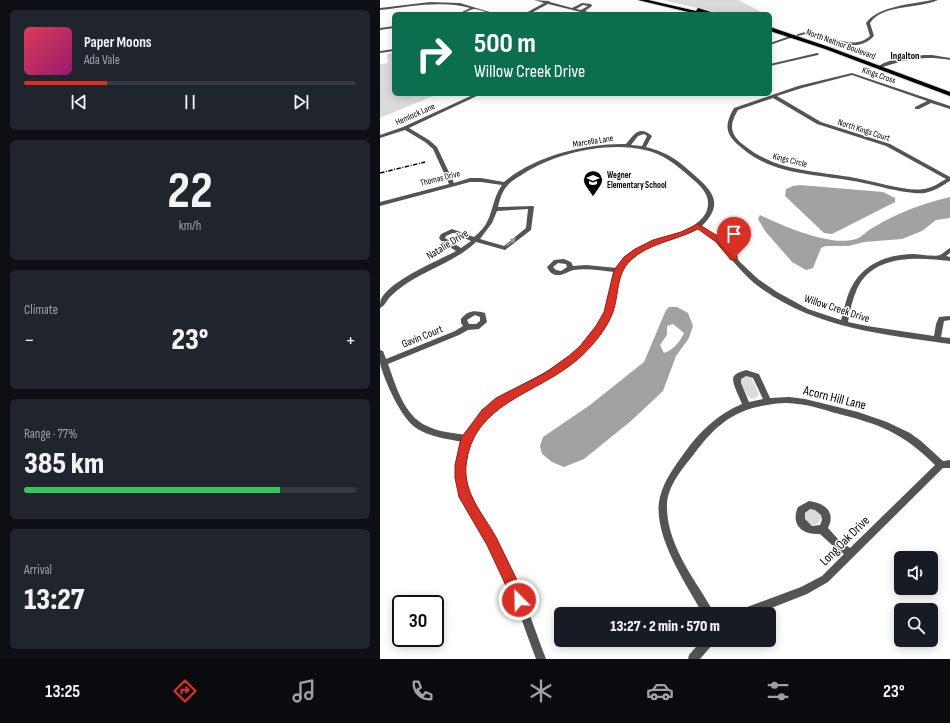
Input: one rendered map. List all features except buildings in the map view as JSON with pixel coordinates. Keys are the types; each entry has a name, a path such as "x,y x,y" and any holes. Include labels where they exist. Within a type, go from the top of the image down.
{"main road":[{"path":"641,0 696,12"},
{"path":"655,0 706,12"},
{"name":"North Neltnor Boulevard","path":"772,29 842,52 950,93"}],"street":[{"path":"536,0 586,12"},
{"path":"530,12 554,0"},
{"path":"772,43 809,33 848,43 864,42 872,36 868,23 872,17 895,8 936,0"},
{"path":"380,9 430,3 460,4 487,12"},
{"path":"572,9 582,4 591,5 582,11"},
{"path":"465,12 474,8"},
{"path":"380,29 392,28"},
{"path":"380,52 392,50"},
{"path":"772,65 817,54"},
{"path":"881,67 910,58 935,56 950,59"},
{"name":"Kings Cross","path":"802,86 852,74 950,108"},
{"name":"Kings Circle","path":"802,86 736,109 729,123 730,131 735,140 762,161 781,168 800,172 839,176 914,191 927,191 950,179"},
{"name":"Hemlock Lane","path":"380,137 405,128 474,96"},
{"name":"North Kings Court","path":"773,96 819,123 888,145 950,179"},
{"path":"917,108 930,101"},
{"path":"405,128 427,141 435,148 452,184"},
{"path":"628,145 636,135 644,132 650,136 643,148"},
{"name":"Marcella Lane","path":"505,184 530,166 546,160 597,147 628,145 643,148 662,153 673,159 703,185 710,196 711,208 706,218 698,226"},
{"name":"Thomas Drive","path":"380,204 452,184 475,180 505,184"},
{"name":"Natalie Drive","path":"381,303 405,282 461,251 476,240 484,232 492,218 497,198 505,184"},
{"path":"461,251 444,241 443,235 452,231 476,240 505,248 529,228 531,207 495,209"},
{"path":"541,659 524,610 506,570 465,497 460,478 461,465 467,438 486,413 500,401 554,372 584,348 599,328 608,312 618,270 631,255 643,247 683,234 698,226"},
{"name":"Willow Creek Drive","path":"698,226 718,240 745,271 775,294 806,311 844,324 893,334 937,338 950,341"},
{"path":"941,257 950,250"},
{"path":"844,324 854,288 860,278 869,270 887,261 901,258 916,256 950,258"},
{"path":"570,268 586,267 618,270"},
{"path":"937,338 941,319 950,318"},
{"name":"Gavin Court","path":"384,363 457,333 467,327"},
{"path":"380,353 403,408 412,420 426,429 450,436 467,438"},
{"path":"747,406 737,383 738,377 746,373 756,376 768,401"},
{"name":"Acorn Hill Lane","path":"705,607 674,551 666,525 663,502 668,487 675,474 704,433 726,416 756,403 799,400 878,421 901,431 945,465"},
{"name":"Long Oak Drive","path":"763,607 794,596 816,585 832,573 850,553 945,465"},
{"path":"822,529 835,542 850,553"},
{"path":"693,659 703,647"}],"shaded area":[{"path":"662,0 739,0 761,12 714,12"},
{"path":"392,53 392,96 433,96 380,118 380,64 388,63 387,54"},
{"path":"800,185 883,192 895,198 895,202 832,234 824,233 785,196 786,189"},
{"path":"950,197 950,218 936,220 922,231 902,239 864,242 849,246 826,246 821,248 813,268 806,270 792,262 765,231 758,219 760,215 781,225 807,234 821,238 846,241 858,238 872,228 901,213 930,202"},
{"path":"669,307 677,307 688,313 693,326 689,338 676,356 663,391 631,421 584,459 564,467 552,462 542,454 540,446 543,437 590,405 644,362 666,310","holes":["673,324 684,333 676,345 664,353 660,345 667,335 667,326"]},
{"path":"746,376 752,379 759,394 756,398 752,399 743,389 740,381"},
{"path":"813,509 819,511 821,517 819,523 813,525 807,523 805,517 807,511"}],"railway":[{"path":"380,173 425,162"}],"place":[{"name":"Wegner Elementary School","path":"593,197"}],"district":[{"name":"Ingalton","path":"905,55"}],"route":[{"path":"519,600 491,541 465,497 460,478 462,459 467,438 486,413 500,401 548,376 584,348 592,339 608,312 618,270 631,255 643,247 683,234 698,226 714,236 734,258"}]}
